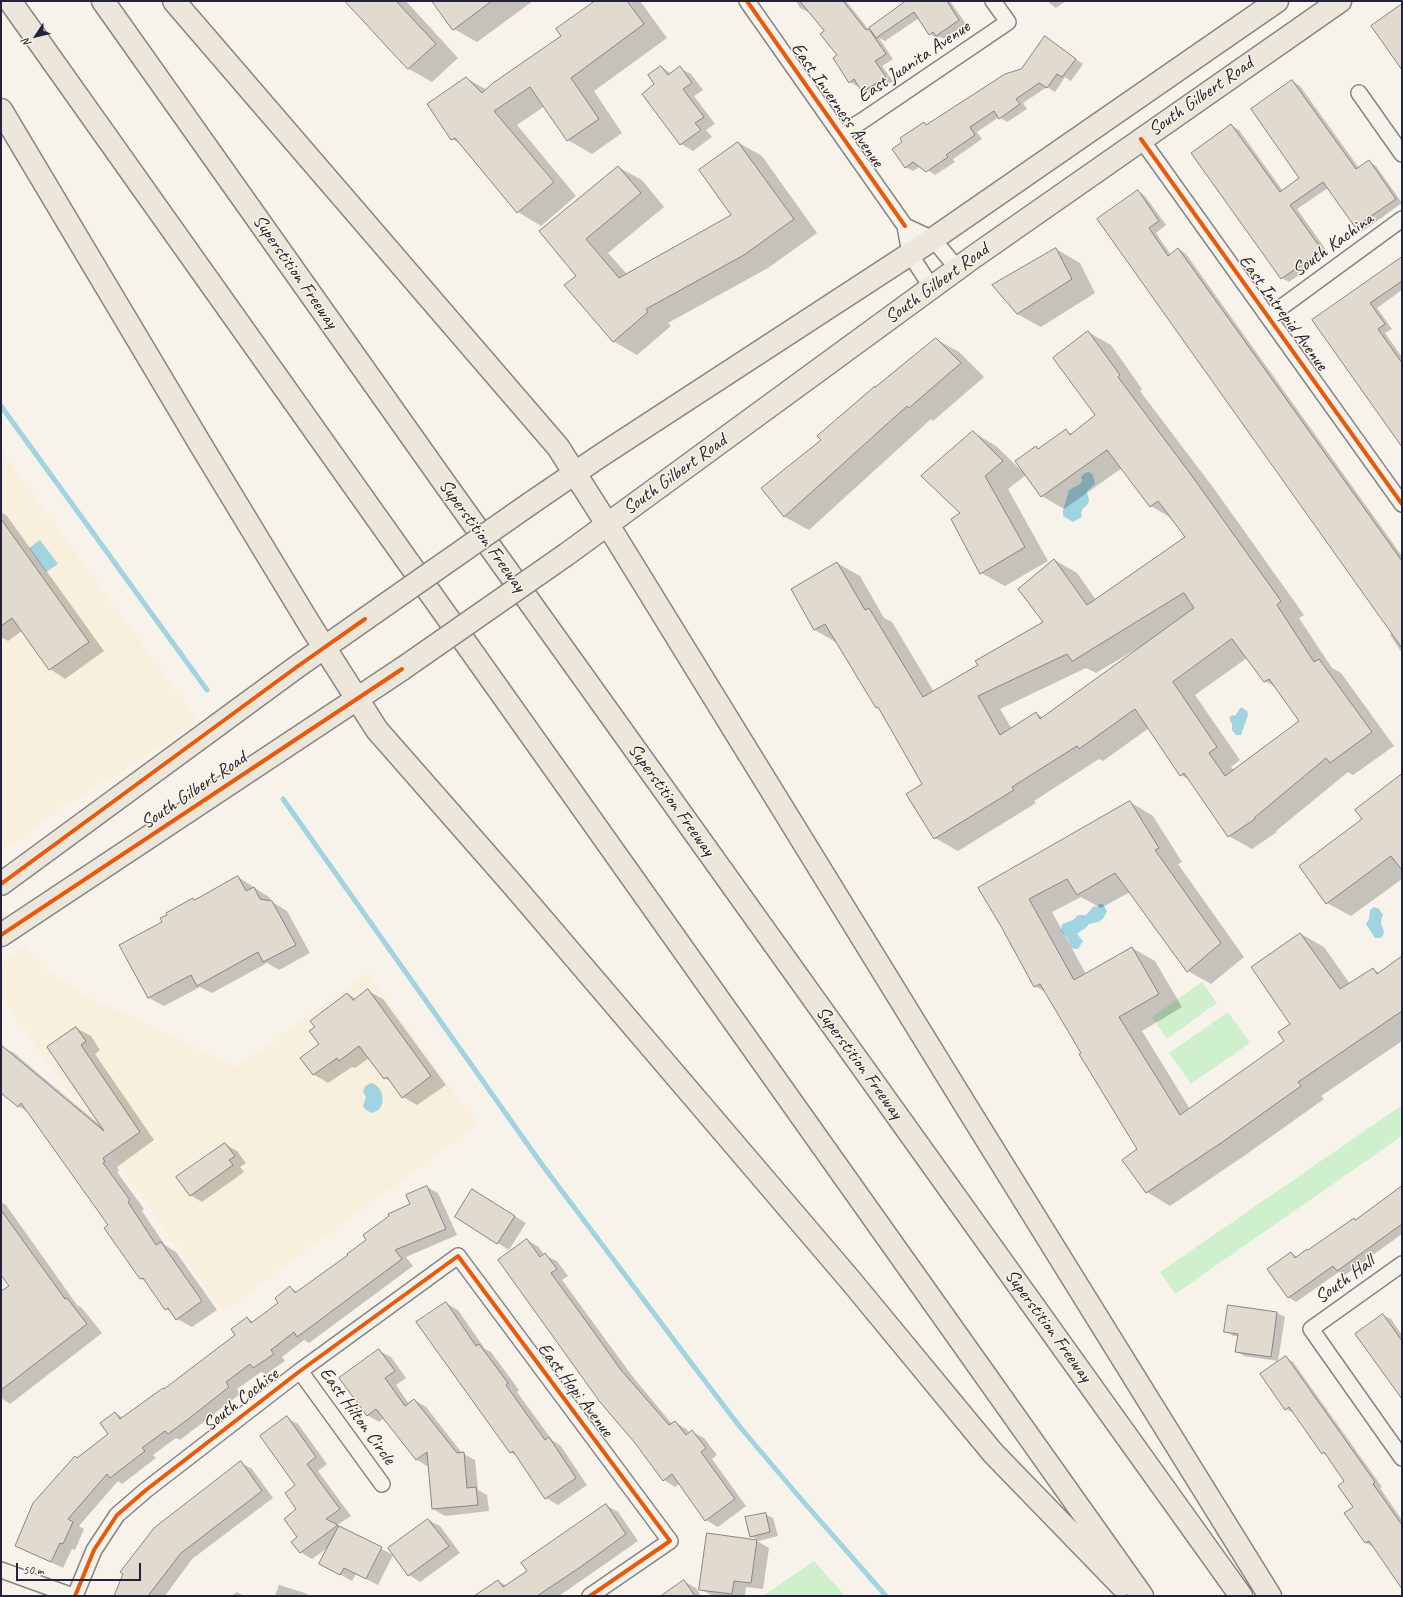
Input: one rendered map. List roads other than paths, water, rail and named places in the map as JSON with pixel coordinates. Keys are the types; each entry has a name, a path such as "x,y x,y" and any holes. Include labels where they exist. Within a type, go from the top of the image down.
{"main road":[{"path":"10,1 1142,1596"},
{"name":"Superstition Freeway","path":"103,1 466,514 1241,1596"},
{"path":"174,1 558,447 608,524 970,1113 1270,1596"},
{"name":"South Gilbert Road","path":"1,884 324,648 575,472 933,240 1277,1"},
{"name":"South Gilbert Road","path":"1,935 402,669 567,554 932,288 957,268 1340,1"},
{"path":"1,110 202,447 324,648 358,698 377,730 518,891 840,1269 993,1453 1131,1596"}],"street":[{"name":"East Inverness Avenue","path":"747,1 905,226 910,254 932,288"},
{"name":"East Juanita Avenue","path":"840,134 862,122 1008,22 993,1"},
{"path":"1359,93 1402,154"},
{"name":"East Intrepid Avenue","path":"1141,139 1402,504"},
{"name":"South Kachina","path":"1268,317 1402,219"},
{"name":"East Inverness Avenue","path":"905,226 933,240 957,268"},
{"name":"South Cochise","path":"74,1596 94,1550 117,1515 146,1490 300,1372 458,1256"},
{"name":"East Hopi Avenue","path":"458,1256 670,1541 590,1596"},
{"name":"South Hall","path":"1402,1264 1311,1329 1402,1458"},
{"name":"East Hilton Circle","path":"300,1372 382,1484"},
{"path":"1,1570 74,1596"}],"water":[{"path":"1089,472 1093,475 1095,484 1087,491 1089,501 1082,510 1082,517 1073,522 1063,516 1069,490 1080,484 1082,481 1081,477 1085,473"},
{"path":"40,540 58,564 46,572 29,548"},
{"path":"1241,707 1247,711 1248,715 1241,735 1236,735 1232,730 1232,724 1229,718 1232,715 1235,716"},
{"path":"1099,904 1103,904 1107,911 1106,914 1101,920 1096,923 1089,924 1077,934 1083,941 1078,949 1074,949 1071,947 1067,938 1061,931 1062,924 1073,920 1078,915 1086,915 1094,906 1097,907"},
{"path":"1374,907 1379,909 1383,915 1381,922 1384,932 1383,936 1380,938 1375,938 1366,924 1369,919 1370,910"},
{"path":"371,1083 376,1085 382,1093 383,1098 380,1108 371,1113 363,1106 366,1097 363,1092 365,1086"}],"waterway":[{"path":"1,406 207,690"},
{"path":"283,799 543,1166 689,1360 740,1427 886,1596"}]}
